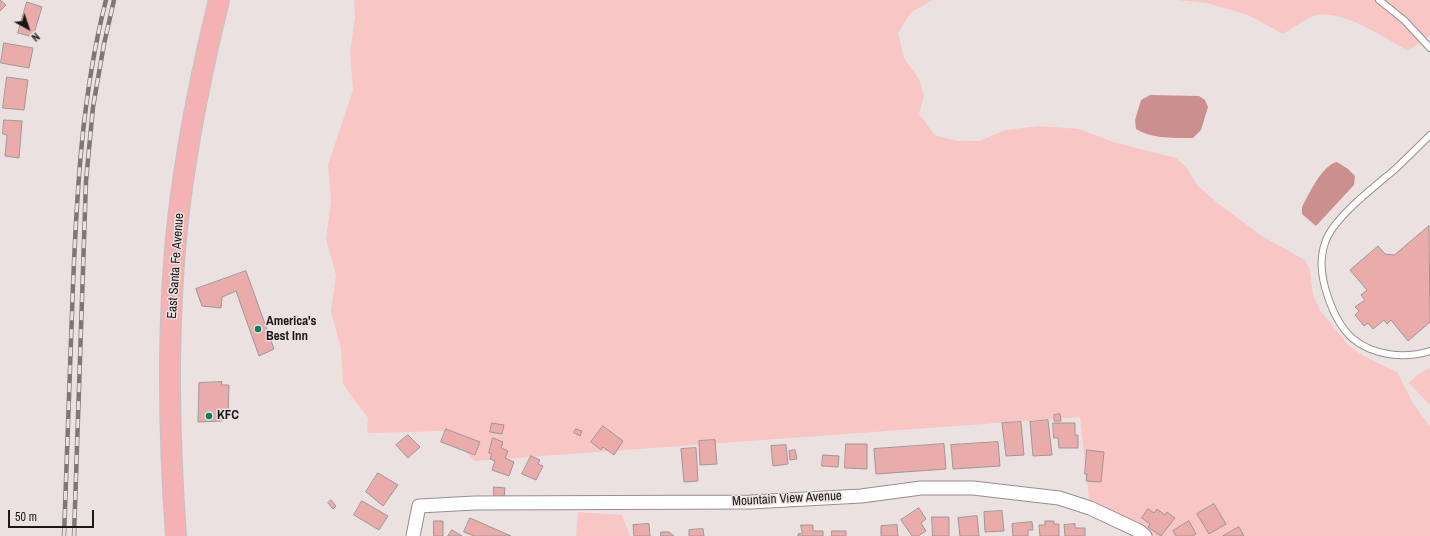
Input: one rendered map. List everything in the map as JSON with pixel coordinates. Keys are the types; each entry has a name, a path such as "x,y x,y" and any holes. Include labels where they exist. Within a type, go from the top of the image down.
{"main road":[{"name":"East Santa Fe Avenue","path":"176,536 170,398 175,254 189,139 219,0"}],"street":[{"name":"Mountain View Avenue","path":"413,536 419,506 475,503 751,502 861,496 921,488 973,488 1059,498 1090,508 1139,531 1145,536"}],"lane":[{"path":"1379,0 1404,20 1430,48"},
{"path":"1430,135 1412,154 1366,194 1337,224 1325,242 1322,265 1324,285 1335,315 1343,328 1357,342 1375,351 1394,355 1410,355 1430,351"}],"shaded area":[{"path":"354,0 933,0 911,12 898,33 904,58 919,79 924,96 919,114 935,135 957,141 979,141 1006,130 1039,126 1079,129 1113,142 1176,158 1186,167 1198,186 1220,205 1262,236 1305,260 1310,270 1313,295 1320,310 1348,345 1362,355 1397,372 1413,403 1430,427 1430,536 1131,536 1090,508 1080,417 474,461 447,431 367,433 368,418 343,384 341,348 331,312 336,275 326,239 331,202 328,165 353,90 350,53 355,16"},
{"path":"1177,0 1430,0 1430,35 1408,51 1377,33 1352,21 1329,15 1314,16 1283,34 1248,15 1207,3"},
{"path":"1150,95 1199,96 1205,100 1208,107 1201,130 1193,138 1179,138 1149,135 1136,129 1135,120 1141,100"},
{"path":"1337,162 1348,169 1355,176 1354,185 1316,226 1302,214 1302,207 1321,174 1331,164"},
{"path":"1430,368 1430,405 1409,383 1417,375"},
{"path":"578,512 622,515 630,536 576,536"}],"building":[{"path":"0,0 6,5 0,11"},
{"path":"27,2 42,7 33,37 18,33"},
{"path":"4,43 33,48 29,68 1,63"},
{"path":"7,77 28,80 24,110 3,108"},
{"path":"4,120 22,121 19,158 5,156 7,135 3,134"},
{"path":"1429,226 1430,322 1408,341 1391,320 1387,324 1384,320 1373,329 1368,323 1364,326 1355,315 1359,311 1355,307 1365,300 1361,295 1367,290 1350,270 1378,246 1385,254 1394,255"},
{"name":"America's Best Inn","path":"246,271 274,349 259,356 236,291 222,297 221,308 202,306 196,289"},
{"path":"222,382 221,385 229,385 228,418 222,418 222,421 198,422 199,383"},
{"path":"1060,414 1061,421 1054,421 1054,415"},
{"path":"1048,420 1052,455 1033,456 1030,422"},
{"path":"1021,422 1024,455 1006,456 1002,423"},
{"path":"492,423 504,425 502,434 490,432"},
{"path":"1053,423 1075,423 1075,435 1078,435 1078,448 1059,448 1058,438 1054,438"},
{"path":"603,426 623,441 614,455 603,447 601,450 591,442"},
{"path":"446,429 480,442 475,455 441,442"},
{"path":"576,429 582,431 580,436 574,433"},
{"path":"408,435 420,447 408,458 396,445"},
{"path":"493,438 503,442 501,448 508,451 505,458 514,462 509,476 492,470 495,461 490,459 492,454 489,453"},
{"path":"715,440 717,464 700,465 699,441"},
{"path":"998,442 1000,466 953,469 951,445"},
{"path":"846,444 867,444 867,469 845,468"},
{"path":"944,444 946,469 876,474 874,449"},
{"path":"786,445 788,464 773,466 771,446"},
{"path":"696,448 698,481 684,482 681,449"},
{"path":"795,450 797,459 790,460 789,451"},
{"path":"1087,450 1104,452 1101,482 1086,481 1087,474 1085,474"},
{"path":"823,455 839,456 838,467 822,466"},
{"path":"531,456 540,460 538,464 543,466 536,480 522,474"},
{"path":"378,473 398,485 383,506 366,492"},
{"path":"494,487 505,488 504,498 494,498"},
{"path":"331,500 336,506 333,509 328,503"},
{"path":"362,501 388,516 379,530 354,515"},
{"path":"1214,504 1226,524 1209,534 1197,514"},
{"path":"919,508 926,519 921,523 926,531 918,536 912,536 901,520"},
{"path":"1148,509 1154,513 1157,509 1165,515 1167,512 1175,518 1161,536 1148,527 1150,524 1142,518"},
{"path":"1002,511 1004,531 985,532 984,512"},
{"path":"977,516 979,536 960,536 958,518"},
{"path":"932,517 949,517 949,536 933,536"},
{"path":"470,518 511,536 474,536 464,532"},
{"path":"434,521 443,521 443,536 434,536"},
{"path":"1045,521 1054,521 1054,524 1059,524 1059,536 1040,536 1039,525 1045,525"},
{"path":"1189,521 1196,534 1192,536 1176,536 1173,531"},
{"path":"1032,522 1033,530 1028,530 1028,536 1013,536 1012,524"},
{"path":"649,524 650,536 634,536 633,525"},
{"path":"1075,524 1075,528 1085,528 1085,536 1065,536 1064,525"},
{"path":"801,525 813,525 813,531 823,531 823,536 798,536 798,534 802,533"},
{"path":"897,525 898,536 881,536 881,526"},
{"path":"1239,527 1244,536 1223,536"},
{"path":"703,529 704,536 689,536 689,530"},
{"path":"452,530 462,536 448,536"},
{"path":"832,531 846,531 846,536 832,536"},
{"path":"661,532 669,532 674,536 661,536"}],"railway":[{"path":"64,536 76,213 86,106 91,71 106,0"},
{"path":"74,536 86,181 93,107 104,44 114,0"}],"place":[{"name":"America's Best Inn","path":"258,329"},
{"name":"KFC","path":"209,416"}]}
